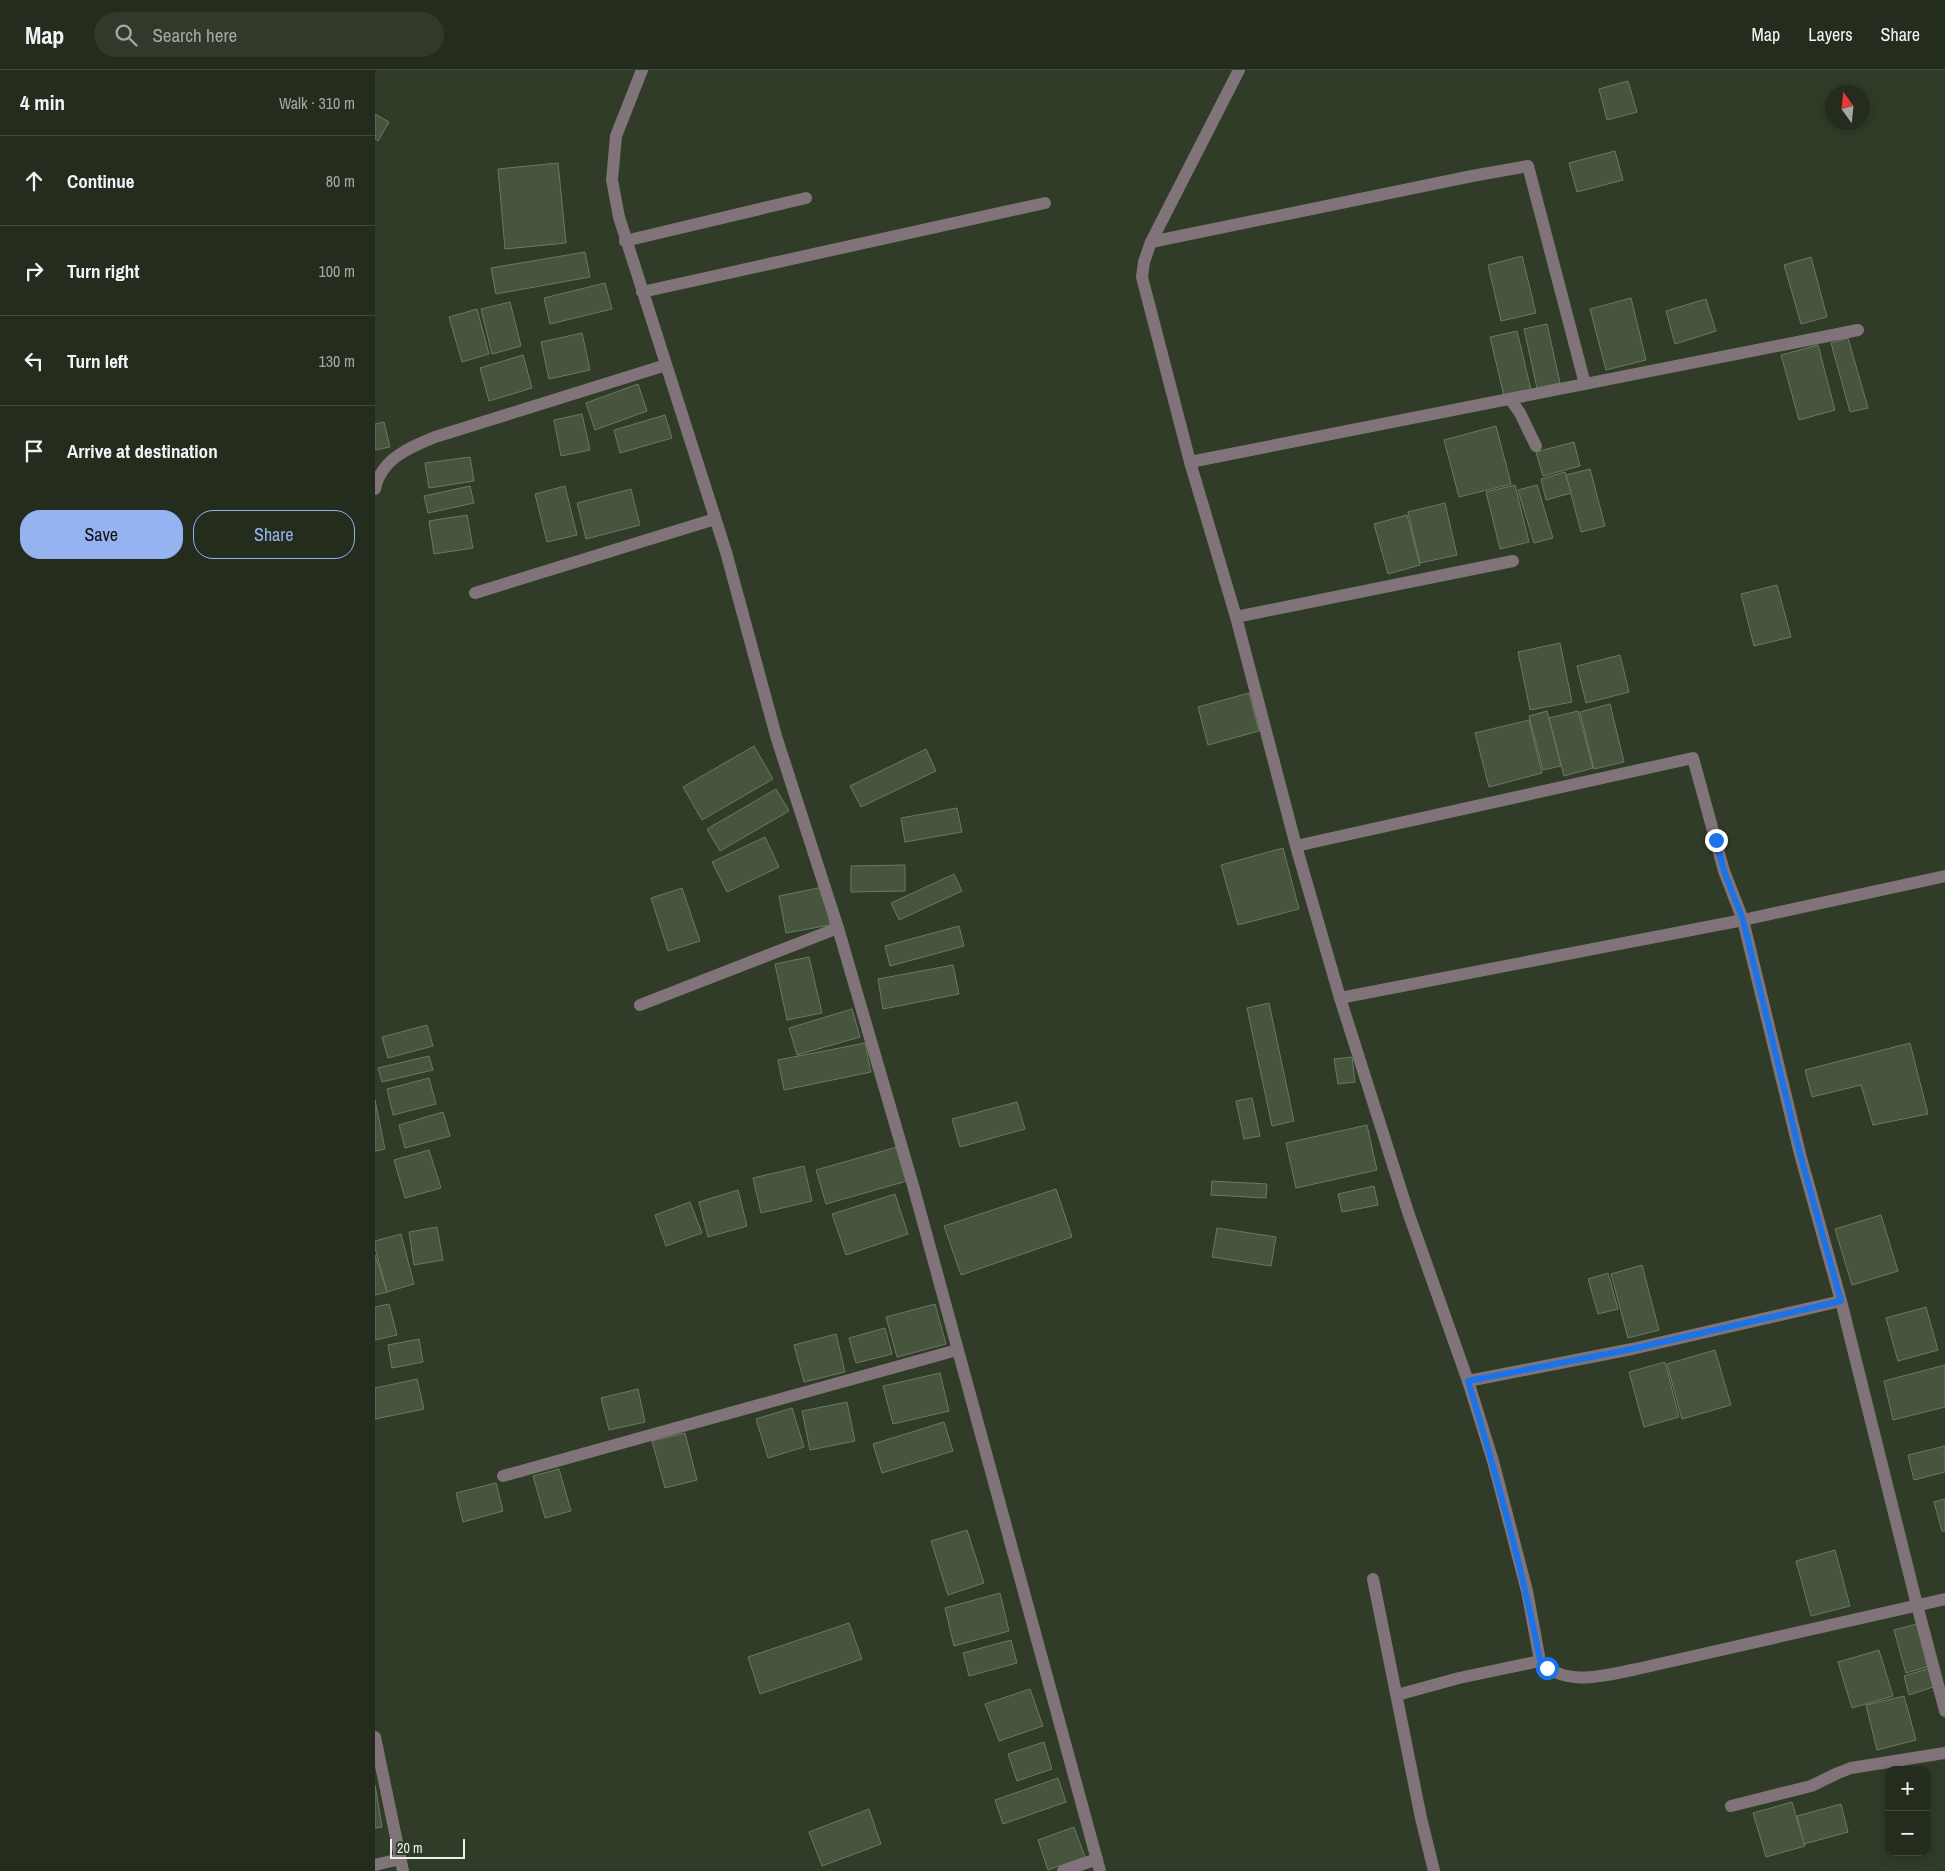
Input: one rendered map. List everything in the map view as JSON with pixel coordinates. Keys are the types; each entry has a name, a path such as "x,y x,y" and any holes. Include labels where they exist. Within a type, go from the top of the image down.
{"street":[{"path":"642,70 616,136 612,180 625,241 715,519 776,736 838,928 914,1190 1098,1865 1063,1871"},
{"path":"1239,70 1151,242 1143,262 1143,277 1190,462 1236,617 1296,846 1340,998 1409,1212 1468,1381 1493,1461 1522,1573 1540,1660 1547,1668 1563,1676 1593,1676 1646,1667 1945,1599"},
{"path":"1151,242 1528,166 1585,384"},
{"path":"625,241 806,198"},
{"path":"642,292 1045,203"},
{"path":"1190,462 1858,330"},
{"path":"375,480 407,458 457,434 665,365"},
{"path":"375,489 376,482 388,462 412,446 435,437 665,365"},
{"path":"1510,399 1521,413 1536,446"},
{"path":"475,593 715,519"},
{"path":"1236,617 1513,560"},
{"path":"1296,846 1693,758 1724,871 1743,920 1800,1154 1841,1301 1917,1605 1943,1690 1945,1710"},
{"path":"1340,998 1743,920 1945,876"},
{"path":"640,1004 838,928"},
{"path":"1468,1381 1632,1349 1841,1301"},
{"path":"503,1476 957,1350"},
{"path":"1373,1579 1434,1871"},
{"path":"1397,1695 1459,1678 1540,1660"},
{"path":"375,1737 402,1865 375,1865"},
{"path":"1731,1806 1811,1786 1851,1768 1945,1753"}],"building":[{"path":"1628,81 1637,112 1607,120 1599,89"},
{"path":"375,114 389,122 378,141 375,139"},
{"path":"1615,151 1623,180 1577,192 1569,163"},
{"path":"558,163 566,243 505,249 498,169"},
{"path":"585,252 590,277 496,294 491,268"},
{"path":"1522,256 1536,313 1501,321 1488,265"},
{"path":"1811,257 1827,317 1801,324 1784,265"},
{"path":"605,283 612,309 550,324 544,298"},
{"path":"1631,298 1646,360 1606,370 1590,309"},
{"path":"1706,299 1716,331 1675,344 1666,311"},
{"path":"510,302 521,346 492,354 481,309"},
{"path":"477,309 489,354 462,362 449,317"},
{"path":"1547,324 1560,383 1537,388 1524,329"},
{"path":"1517,331 1531,390 1504,396 1490,337"},
{"path":"582,333 590,370 549,379 541,342"},
{"path":"1848,338 1868,408 1850,412 1831,343"},
{"path":"1818,345 1835,410 1799,420 1781,355"},
{"path":"523,355 532,388 489,401 480,368"},
{"path":"638,384 647,411 595,430 586,403"},
{"path":"582,414 590,450 561,456 554,420"},
{"path":"665,415 672,438 620,453 614,430"},
{"path":"384,422 390,447 375,450 375,424"},
{"path":"1496,426 1511,484 1459,497 1444,440"},
{"path":"1574,442 1580,466 1543,476 1536,452"},
{"path":"470,457 474,481 429,488 425,463"},
{"path":"1590,469 1605,526 1581,532 1566,475"},
{"path":"1565,472 1571,493 1546,500 1541,479"},
{"path":"1515,485 1529,542 1500,549 1486,492"},
{"path":"1537,485 1553,538 1534,543 1518,490"},
{"path":"470,486 474,503 428,513 424,496"},
{"path":"565,486 577,535 547,542 535,494"},
{"path":"631,489 640,525 586,539 577,503"},
{"path":"1445,503 1457,555 1420,563 1408,512"},
{"path":"467,515 473,548 434,554 429,521"},
{"path":"1407,515 1420,565 1388,574 1374,524"},
{"path":"1777,585 1791,637 1754,646 1741,594"},
{"path":"1560,643 1572,702 1530,710 1518,652"},
{"path":"1620,655 1629,692 1586,703 1577,666"},
{"path":"1249,693 1259,731 1208,745 1198,707"},
{"path":"1610,704 1624,762 1594,769 1580,712"},
{"path":"1547,711 1561,766 1543,770 1529,716"},
{"path":"1578,711 1593,768 1564,776 1549,718"},
{"path":"1529,720 1542,773 1489,787 1475,733"},
{"path":"754,746 773,779 702,820 683,787"},
{"path":"926,749 936,771 861,807 850,786"},
{"path":"776,789 789,811 720,851 707,829"},
{"path":"957,808 962,832 905,842 901,818"},
{"path":"765,837 779,867 727,892 712,862"},
{"path":"1283,848 1299,909 1238,925 1221,865"},
{"path":"905,865 905,891 851,892 851,866"},
{"path":"954,874 962,891 899,920 891,903"},
{"path":"823,887 830,925 786,933 779,896"},
{"path":"682,888 700,941 668,951 651,898"},
{"path":"959,926 964,946 890,966 885,946"},
{"path":"809,957 822,1013 787,1020 775,964"},
{"path":"953,965 959,994 883,1009 878,979"},
{"path":"1269,1003 1294,1121 1272,1126 1247,1008"},
{"path":"852,1009 860,1037 797,1055 789,1028"},
{"path":"427,1025 433,1046 388,1058 382,1037"},
{"path":"865,1043 871,1072 784,1090 778,1060"},
{"path":"1910,1043 1928,1114 1873,1125 1861,1085 1812,1097 1805,1070"},
{"path":"429,1056 433,1070 382,1082 378,1068"},
{"path":"1352,1057 1355,1082 1338,1084 1334,1059"},
{"path":"429,1078 436,1104 393,1115 387,1089"},
{"path":"1252,1098 1260,1136 1244,1139 1236,1101"},
{"path":"375,1100 385,1149 375,1151"},
{"path":"1017,1102 1025,1129 960,1147 952,1119"},
{"path":"443,1112 450,1136 405,1148 399,1125"},
{"path":"1367,1125 1377,1170 1296,1188 1286,1143"},
{"path":"897,1147 907,1181 826,1204 816,1170"},
{"path":"429,1150 441,1188 405,1198 394,1160"},
{"path":"804,1166 812,1201 761,1213 753,1178"},
{"path":"1212,1181 1267,1184 1266,1198 1211,1195"},
{"path":"1374,1186 1378,1205 1342,1212 1338,1194"},
{"path":"1056,1189 1072,1237 961,1275 944,1226"},
{"path":"738,1190 747,1226 708,1237 699,1202"},
{"path":"895,1194 908,1234 846,1255 832,1214"},
{"path":"690,1202 702,1233 666,1246 655,1215"},
{"path":"1881,1215 1898,1271 1852,1285 1835,1229"},
{"path":"437,1227 443,1260 414,1265 409,1232"},
{"path":"1217,1228 1276,1237 1271,1266 1212,1257"},
{"path":"401,1234 414,1284 387,1292 375,1248 375,1241"},
{"path":"375,1255 387,1292 375,1295"},
{"path":"1642,1265 1659,1330 1628,1338 1611,1274"},
{"path":"1608,1273 1618,1309 1598,1314 1588,1279"},
{"path":"389,1304 397,1335 375,1340 375,1307"},
{"path":"935,1304 946,1344 897,1357 886,1317"},
{"path":"1926,1307 1938,1350 1898,1361 1886,1318"},
{"path":"885,1328 892,1354 856,1363 849,1338"},
{"path":"836,1334 845,1372 804,1382 794,1345"},
{"path":"419,1339 423,1362 392,1368 388,1345"},
{"path":"1715,1350 1731,1405 1682,1419 1667,1364"},
{"path":"1665,1362 1679,1417 1644,1427 1629,1372"},
{"path":"1945,1365 1945,1407 1893,1420 1884,1381"},
{"path":"940,1373 949,1411 893,1424 883,1386"},
{"path":"417,1379 424,1409 375,1419 375,1388"},
{"path":"638,1389 645,1422 609,1430 601,1398"},
{"path":"847,1402 855,1441 810,1450 802,1411"},
{"path":"792,1408 804,1447 768,1458 756,1419"},
{"path":"944,1422 953,1451 882,1473 873,1444"},
{"path":"685,1433 697,1480 665,1488 652,1441"},
{"path":"1945,1446 1945,1472 1914,1480 1908,1455"},
{"path":"559,1469 571,1511 545,1518 533,1476"},
{"path":"496,1483 503,1511 463,1522 456,1493"},
{"path":"1945,1499 1945,1531 1942,1531 1934,1502"},
{"path":"967,1530 984,1583 948,1595 931,1541"},
{"path":"1835,1550 1850,1606 1811,1616 1796,1561"},
{"path":"1000,1593 1009,1631 954,1646 945,1608"},
{"path":"849,1623 862,1659 760,1694 748,1657"},
{"path":"1921,1623 1933,1665 1906,1673 1894,1630"},
{"path":"1011,1640 1017,1663 969,1676 963,1653"},
{"path":"1879,1650 1893,1696 1852,1708 1838,1662"},
{"path":"1933,1667 1939,1685 1909,1695 1904,1676"},
{"path":"1030,1689 1043,1726 999,1741 985,1704"},
{"path":"1904,1696 1916,1740 1877,1750 1866,1705"},
{"path":"1044,1742 1052,1769 1017,1781 1008,1754"},
{"path":"1058,1778 1066,1802 1003,1824 995,1800"},
{"path":"375,1785 382,1827 375,1828"},
{"path":"1792,1802 1805,1846 1766,1857 1753,1813"},
{"path":"1841,1804 1848,1832 1804,1844 1797,1816"},
{"path":"869,1809 881,1844 822,1866 809,1832"},
{"path":"1074,1827 1085,1857 1048,1870 1038,1840"}],"route":[{"path":"1547,1668 1540,1660 1527,1591 1493,1461 1468,1381 1632,1349 1841,1301 1800,1154 1743,920 1724,871 1716,840"}]}
